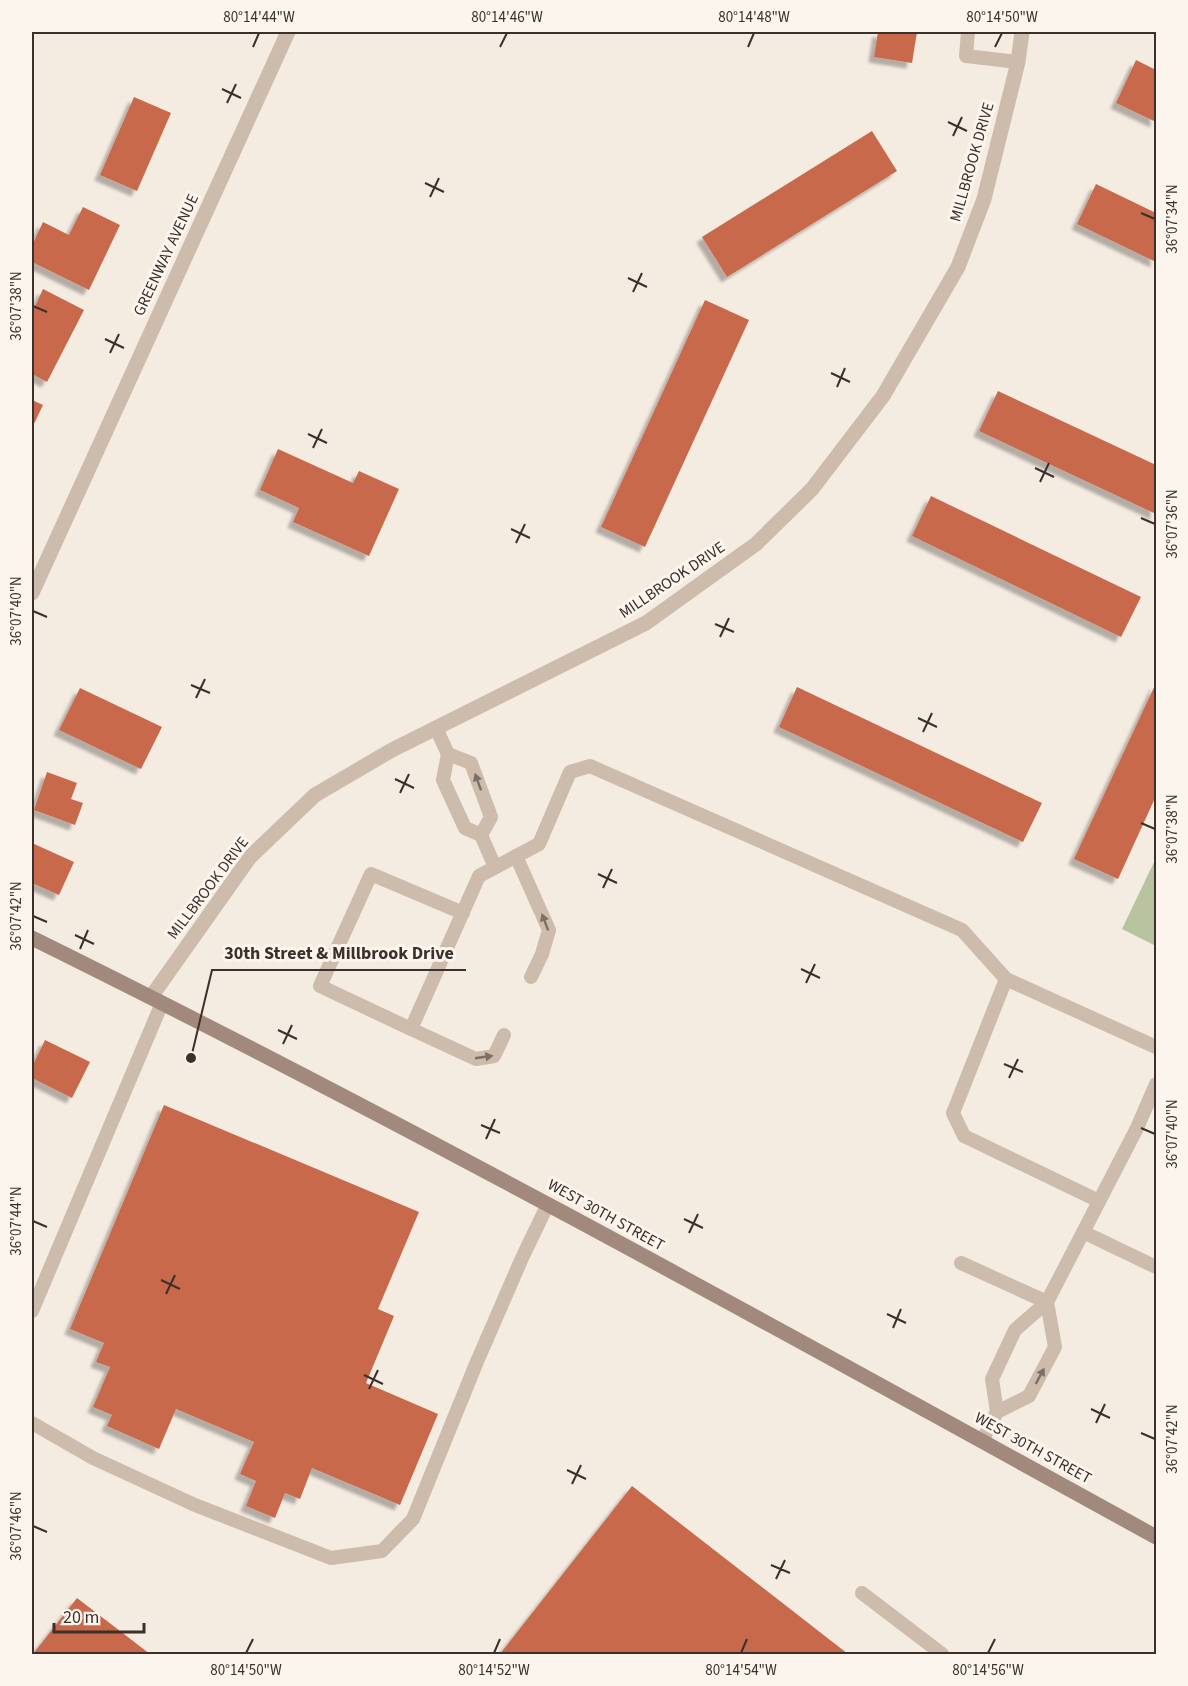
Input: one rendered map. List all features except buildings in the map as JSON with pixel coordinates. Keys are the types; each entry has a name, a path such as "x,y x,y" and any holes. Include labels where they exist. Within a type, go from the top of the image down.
{"street":[{"name":"GREENWAY AVENUE","path":"32,593 288,32"},
{"name":"MILLBROOK DRIVE","path":"157,1000 250,857 315,795 392,750 646,623 756,544 812,489 883,396 958,267 984,199 1018,62 1022,32"},
{"name":"WEST 30TH STREET","path":"32,938 157,1000 548,1204 1156,1537"}],"lane":[{"path":"968,32 966,56 1018,62"},
{"path":"436,728 448,754 443,780 465,828 481,835 495,867"},
{"path":"448,754 471,764 491,817 481,835"},
{"path":"411,1029 479,876 539,844 570,772 590,766 962,930 1006,979 1156,1047"},
{"path":"516,856 549,930 542,954 531,976"},
{"path":"463,913 371,874 320,986 476,1059 494,1056 504,1035"},
{"path":"1006,979 953,1113 963,1136 1099,1201"},
{"path":"32,1311 157,1000"},
{"path":"982,1441 997,1412 992,1379 1016,1330 1047,1302 1137,1128 1156,1084"},
{"path":"32,1423 93,1458 195,1505 331,1558 382,1551 413,1519 476,1364 548,1204"},
{"path":"1083,1232 1156,1267"},
{"path":"961,1263 1047,1302"},
{"path":"997,1412 1029,1396 1055,1347 1047,1302"},
{"path":"862,1593 942,1654"}],"green space":[{"path":"1156,858 1156,946 1122,929"}],"place":[{"name":"30th Street & Millbrook Drive","path":"191,1058"}]}
